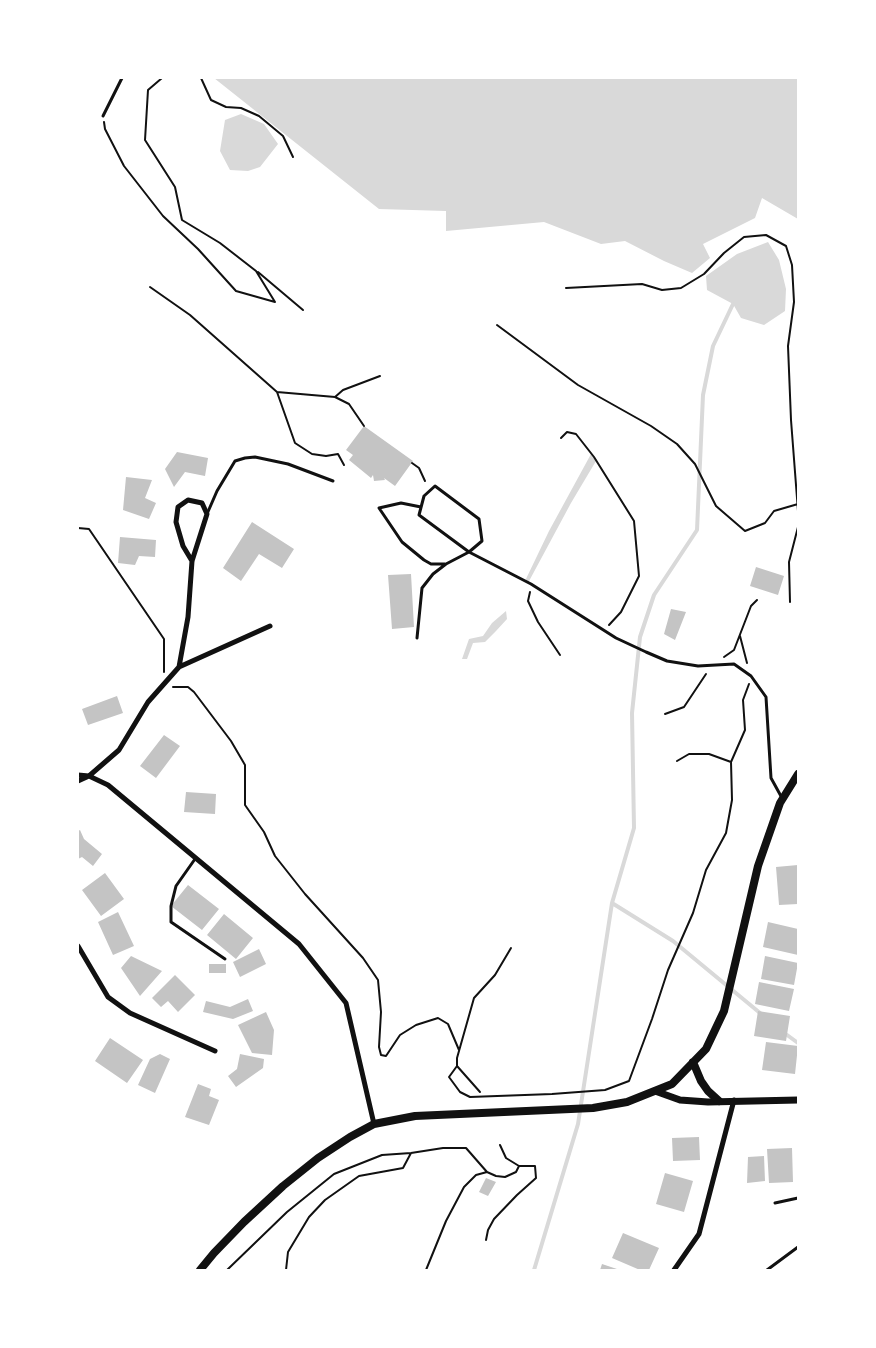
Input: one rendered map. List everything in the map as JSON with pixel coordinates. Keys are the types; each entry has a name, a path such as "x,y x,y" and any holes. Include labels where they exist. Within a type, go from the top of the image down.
{"main road":[{"path":"200,1270 244,1222 283,1186 326,1153 374,1124 415,1116 593,1108 627,1102 672,1084 706,1049 724,1011 758,866 783,798 798,774"},
{"path":"693,1062 698,1076 708,1091 719,1101"}],"street":[{"path":"179,668 188,617 192,562 208,514 202,503 188,500 178,507 176,522 183,546 192,562"},
{"path":"78,781 89,776 119,750 148,702 179,668 270,626"},
{"path":"78,775 89,776 108,785 299,944 346,1003 374,1124"},
{"path":"78,949 108,997 130,1013 215,1051"},
{"path":"655,1091 680,1100 798,1100"},
{"path":"674,1270 699,1234 734,1100"}],"lane":[{"path":"103,116 122,78"},
{"path":"208,514 218,491 235,461 245,458 255,457 288,464 333,481"},
{"path":"417,638 422,588 433,574 446,564 469,552 482,541 479,519 435,486 424,496 419,515 469,552 531,584 616,638 668,661 698,666 734,664 751,676 766,697 771,778 783,798"},
{"path":"421,507 401,503 379,508 402,542 431,564 446,564"},
{"path":"196,858 176,886 171,906 171,922 225,959"},
{"path":"775,1202 798,1198"},
{"path":"767,1270 798,1247"}],"path":[{"path":"162,78 148,90 146,140 175,187 182,220 220,243 303,310"},
{"path":"201,78 211,100 226,107 241,108 259,116 283,136 292,157"},
{"path":"103,116 106,130 124,166 163,216 236,291 275,302 256,271"},
{"path":"566,288 642,284 662,290 681,288 704,274 724,253 744,237 766,235 786,246 792,265 794,302 788,346 798,511"},
{"path":"150,287 190,315 277,392 295,443 312,454 326,456 338,454 344,465"},
{"path":"497,325 578,385 651,426 677,444 695,464 716,506 745,531 765,523 774,511 798,504"},
{"path":"335,397 343,390 380,376"},
{"path":"277,392 335,397 349,404 364,426"},
{"path":"561,438 567,432 576,434 594,457 634,521 639,576 622,612 603,630"},
{"path":"412,463 419,468 426,481"},
{"path":"790,602 789,562 798,527"},
{"path":"78,528 89,529 164,639 163,686 188,687 194,692 231,741 244,765 245,805 264,832 275,856 305,894 364,958 378,980 382,1012 379,1046 381,1056 386,1056 400,1035 416,1025 438,1018 448,1024 458,1050"},
{"path":"531,584 528,601 538,622 560,655"},
{"path":"740,634 747,665"},
{"path":"511,948 495,975 474,998 458,1050 457,1066 449,1077 460,1092 470,1096 552,1094 605,1090 629,1081 668,970 693,913 706,870 726,833 732,800 731,762 745,730 744,700 751,676"},
{"path":"677,761 689,754 709,754 731,762"},
{"path":"457,1066 480,1092"},
{"path":"486,1240 488,1230 494,1219 536,1178 535,1166 519,1166 506,1158 500,1145"},
{"path":"227,1270 287,1212 334,1174 382,1156 443,1148 466,1148 487,1172 496,1176 505,1177 516,1172 519,1166"},
{"path":"286,1270 288,1252 309,1218 325,1200 359,1176 403,1168 411,1153"},
{"path":"426,1270 446,1221 464,1187 476,1175 487,1172"}],"shaded area":[{"path":"214,78 798,78 798,219 762,198 755,218 703,244 710,258 692,273 625,241 601,244 544,222 446,231 446,211 379,209"},
{"path":"241,114 264,124 278,144 260,167 248,171 230,170 220,151 225,120"},
{"path":"768,242 779,260 786,289 785,311 764,325 741,318 733,304 707,290 706,276 737,254"},
{"path":"591,454 596,461 528,583 525,581 549,531"},
{"path":"506,611 507,619 496,631 485,642 473,643 467,659 462,659 469,639 483,636 492,623"}],"building":[{"path":"364,426 413,461 395,486 384,478 385,480 374,481 373,475 371,478 349,460 353,455 346,450"},
{"path":"177,452 208,458 205,476 185,472 174,487 165,469"},
{"path":"126,477 152,480 145,498 156,503 149,519 123,510"},
{"path":"252,522 294,549 282,568 259,554 241,581 223,568"},
{"path":"120,537 156,540 155,557 139,556 135,565 118,563"},
{"path":"756,567 784,576 778,595 750,586"},
{"path":"411,574 414,627 392,629 388,575"},
{"path":"671,609 686,612 675,640 664,634"},
{"path":"117,696 123,713 88,725 82,709"},
{"path":"164,735 180,746 156,778 140,766"},
{"path":"186,792 216,794 215,814 184,812"},
{"path":"80,830 84,839 102,854 93,866 82,857 78,859 78,831"},
{"path":"798,865 798,904 779,905 776,867"},
{"path":"105,873 124,899 101,916 82,890"},
{"path":"188,885 219,909 202,930 171,906"},
{"path":"118,912 134,946 113,955 98,922"},
{"path":"224,914 253,938 236,959 207,935"},
{"path":"768,922 798,929 798,955 763,947"},
{"path":"259,949 266,964 240,977 233,962"},
{"path":"131,956 162,971 140,996 121,968"},
{"path":"765,956 798,963 794,985 761,979"},
{"path":"209,964 226,964 226,973 209,973"},
{"path":"175,975 195,995 178,1012 168,1001 161,1007 152,998"},
{"path":"759,982 794,989 789,1011 755,1004"},
{"path":"248,999 253,1011 233,1019 203,1012 206,1001 230,1007"},
{"path":"758,1011 790,1016 786,1041 754,1036"},
{"path":"266,1012 274,1030 272,1055 252,1053 238,1025"},
{"path":"110,1038 143,1060 127,1083 95,1061"},
{"path":"766,1042 798,1046 795,1074 762,1070"},
{"path":"160,1054 170,1059 155,1093 138,1085 150,1059"},
{"path":"240,1054 264,1059 263,1068 236,1087 228,1076 237,1069"},
{"path":"198,1084 211,1089 209,1096 219,1100 209,1125 185,1117"},
{"path":"699,1137 700,1160 673,1161 672,1138"},
{"path":"792,1148 793,1182 769,1183 767,1149"},
{"path":"764,1156 765,1181 747,1183 748,1157"},
{"path":"665,1173 693,1181 684,1212 656,1204"},
{"path":"486,1178 496,1182 488,1196 479,1192"},
{"path":"623,1233 659,1248 649,1270 640,1270 612,1258"},
{"path":"602,1264 620,1270 600,1270"}],"waterway":[{"path":"534,1270 578,1124 612,903 634,828 632,713 640,637 654,595 697,530 703,395 713,346 733,304"},
{"path":"612,903 673,941 760,1013"},
{"path":"783,1032 798,1043"}]}
